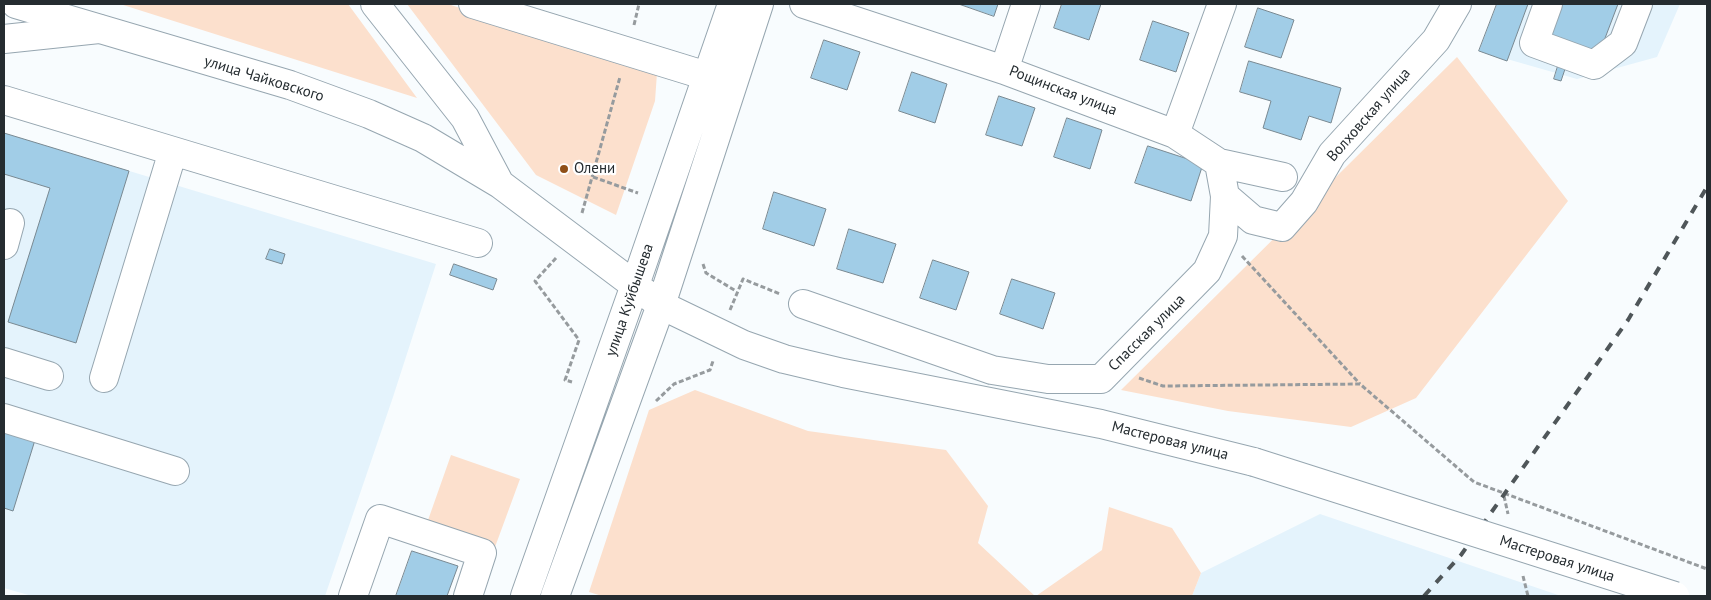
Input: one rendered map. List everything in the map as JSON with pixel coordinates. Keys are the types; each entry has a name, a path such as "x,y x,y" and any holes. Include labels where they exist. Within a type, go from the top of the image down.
{"main road":[{"name":"улица Чайковского","path":"16,4 290,85 369,114 423,138 500,184 661,305"},
{"name":"улица Чайковского","path":"375,4 465,118 500,184"},
{"path":"473,4 706,76"},
{"name":"улица Куйбышева","path":"525,596 636,286 732,4"},
{"name":"улица Куйбышева","path":"555,596 661,305 759,4"},
{"name":"Рощинская улица","path":"804,4 1004,70 1175,134 1219,163"},
{"path":"1004,70 1026,4"},
{"path":"1175,134 1222,4"},
{"name":"Волховская улица","path":"1225,196 1253,220 1282,227 1304,202 1332,154 1436,40 1457,4"},
{"path":"1548,4 1534,43 1594,65 1623,43 1638,4"},
{"path":"4,39 99,29"},
{"path":"4,100 478,243"},
{"path":"104,378 173,151"},
{"path":"1225,196 1219,163 1283,177"},
{"name":"Спасская улица","path":"803,304 992,370 1048,378 1101,379 1207,271 1223,236 1225,196"},
{"name":"Мастеровая улица","path":"661,305 721,335 784,359 843,373 1101,424 1254,462 1675,596"},
{"path":"4,362 49,376"},
{"path":"4,418 175,471"},
{"path":"353,596 380,519 482,553 468,596"}],"path":[{"path":"1223,236 1360,384 1474,482 1707,569"},
{"path":"743,279 803,304"},
{"path":"1110,369 1163,386 1360,384"}],"shaded area":[{"path":"120,4 348,4 417,98"},
{"path":"407,4 448,4 657,73 655,101 616,215 536,175"},
{"path":"1497,4 1680,4 1657,57 1577,79 1479,51"},
{"path":"1457,57 1568,201 1416,398 1351,427 1228,411 1121,390"},
{"path":"4,133 436,264 325,596 32,596 4,588"},
{"path":"695,390 808,431 946,450 988,506 978,543 1035,596 602,596 589,592 649,410"},
{"path":"451,455 520,479 495,547 427,523"},
{"path":"1109,507 1172,528 1201,573 1192,596 1036,596 1102,550"},
{"path":"1320,514 1561,596 1192,596 1201,573"}],"building":[{"path":"959,4 998,4 994,16"},
{"path":"1062,4 1101,4 1089,40 1054,28"},
{"path":"1497,4 1528,4 1507,61 1479,51"},
{"path":"1560,4 1618,4 1599,54 1549,35"},
{"path":"1258,8 1294,20 1281,58 1245,47"},
{"path":"1153,21 1189,33 1176,72 1140,60"},
{"path":"824,40 860,52 847,90 811,78"},
{"path":"1249,61 1341,88 1331,123 1309,116 1301,140 1263,128 1271,101 1240,92"},
{"path":"1558,66 1565,69 1561,81 1554,79"},
{"path":"912,72 947,84 935,123 899,111"},
{"path":"999,96 1035,108 1022,146 986,135"},
{"path":"1067,118 1102,130 1090,169 1054,157"},
{"path":"4,133 129,171 76,343 8,322 50,188 4,174"},
{"path":"1148,146 1203,164 1191,201 1135,183"},
{"path":"774,192 826,209 814,246 763,229"},
{"path":"849,229 896,244 883,283 837,269"},
{"path":"270,249 285,254 282,264 266,259"},
{"path":"933,260 969,272 956,310 920,298"},
{"path":"454,264 497,279 493,290 450,275"},
{"path":"1012,279 1055,293 1043,329 1000,314"},
{"path":"4,430 35,440 13,511 4,508"},
{"path":"412,551 458,566 447,596 396,596"}],"railway":[{"path":"1424,596 1461,555 1628,320 1707,187"}],"place":[{"name":"Олени","path":"564,169"}]}
